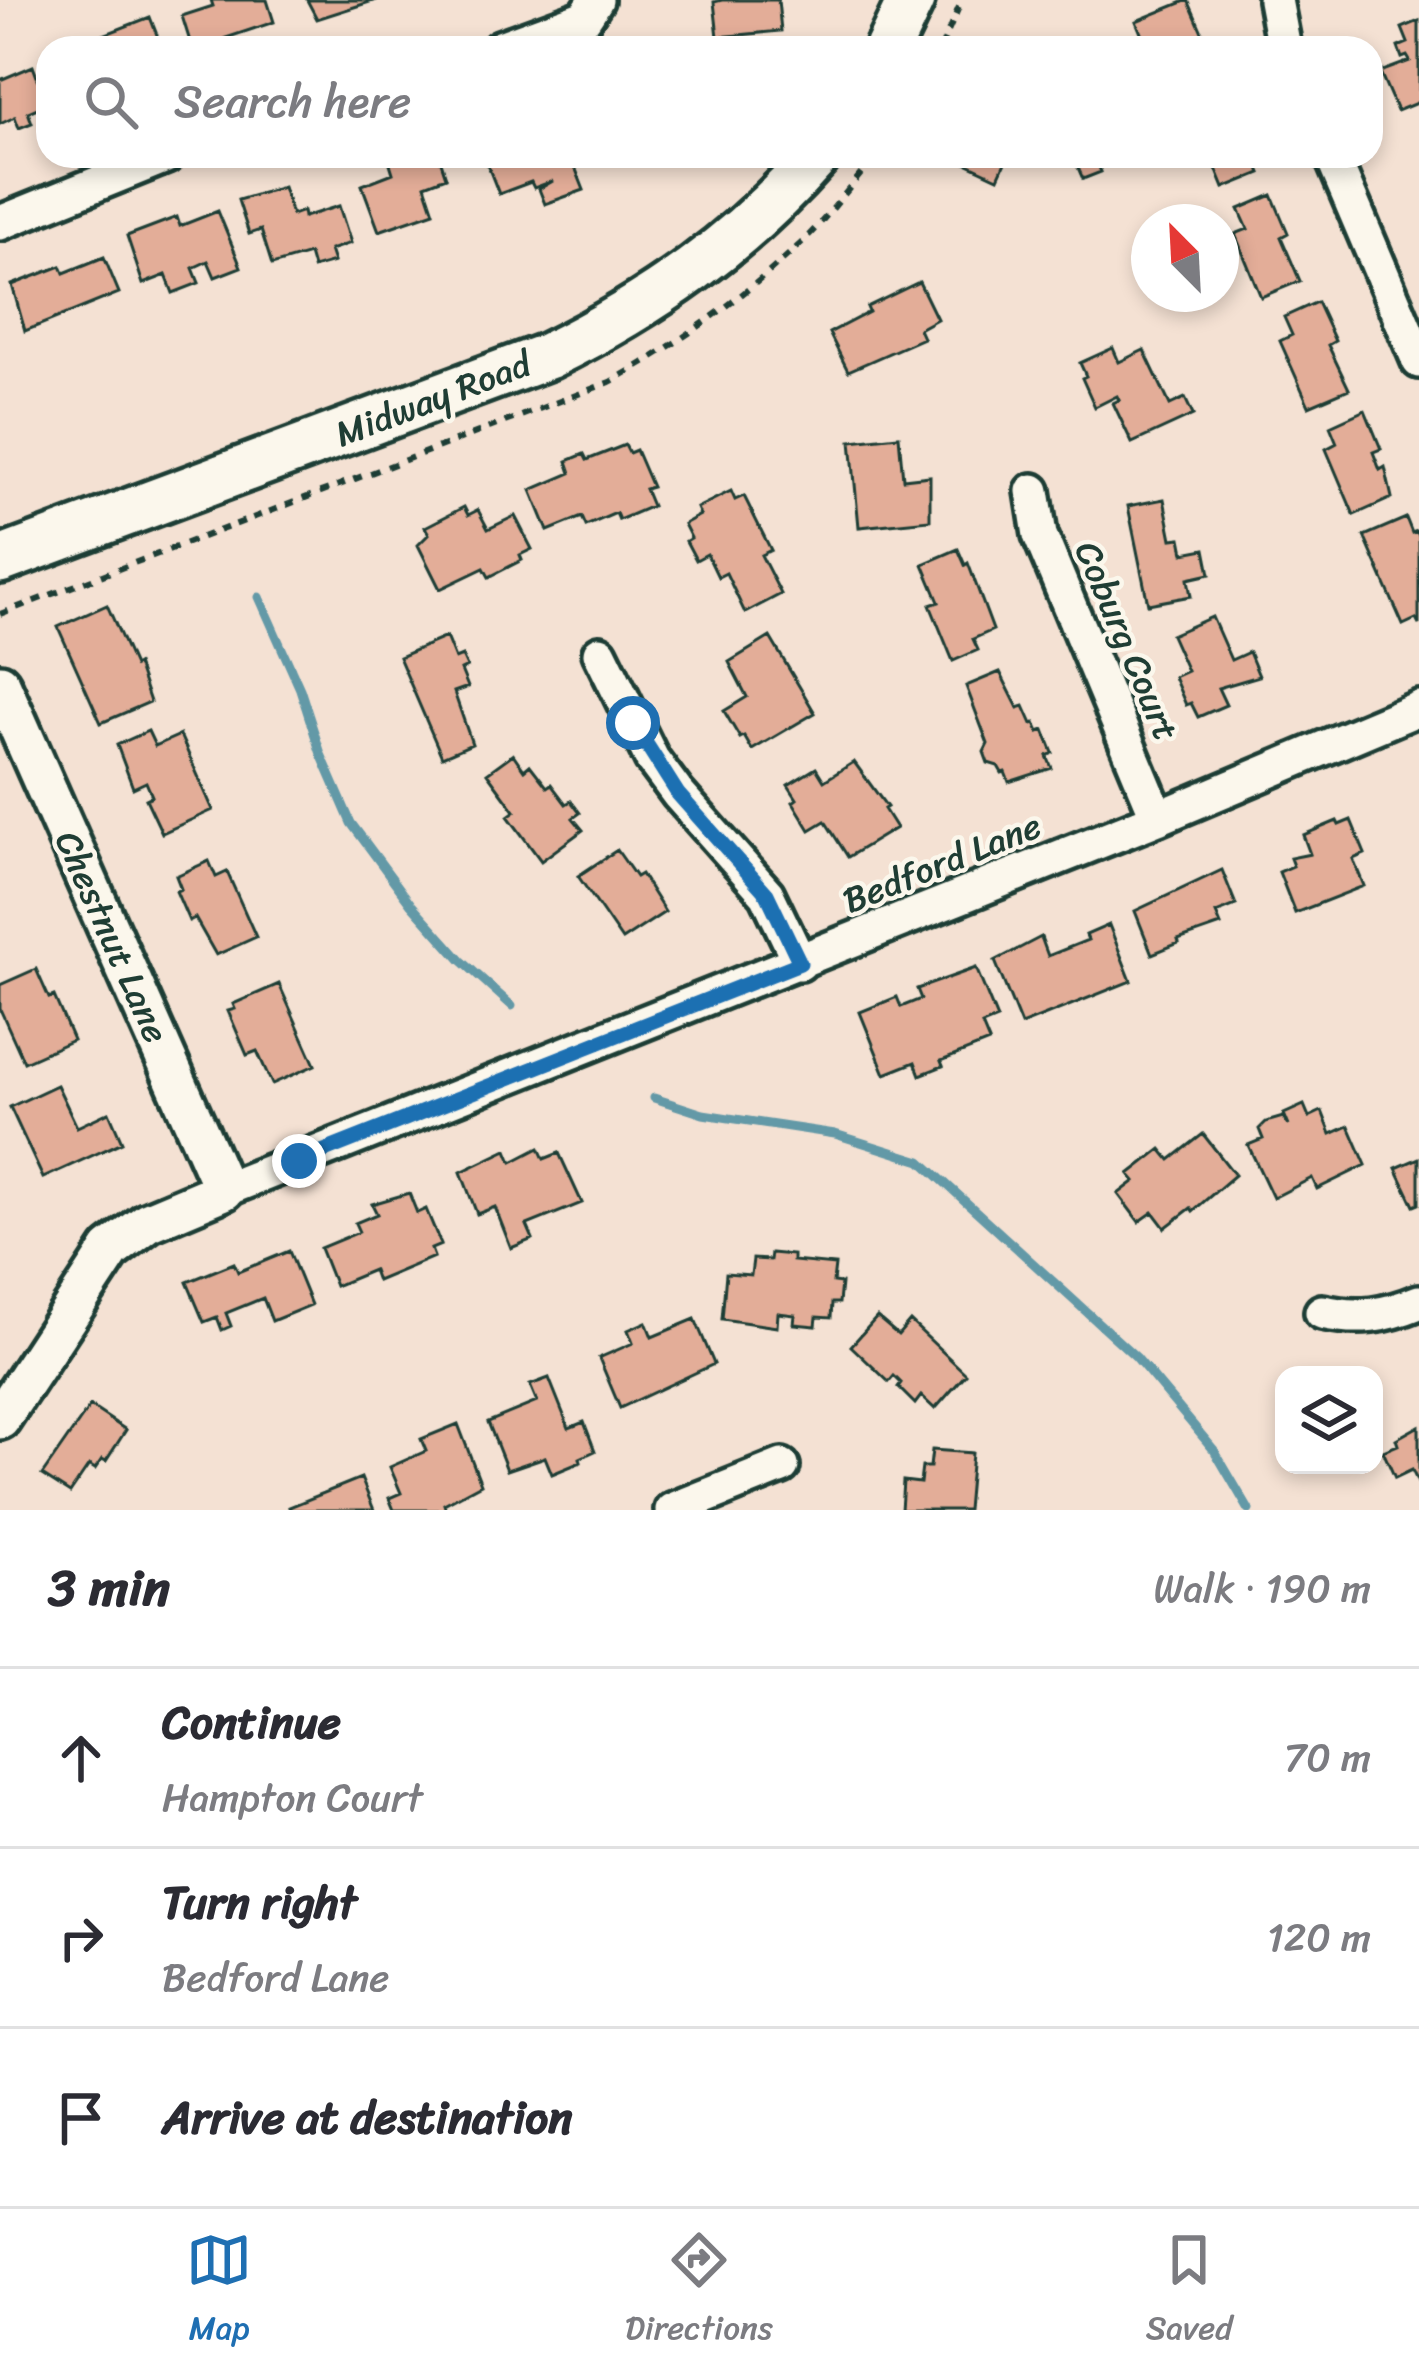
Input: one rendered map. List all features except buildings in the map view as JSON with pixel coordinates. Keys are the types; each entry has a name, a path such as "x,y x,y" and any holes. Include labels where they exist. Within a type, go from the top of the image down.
{"main road":[{"path":"894,36 911,0"},
{"name":"Midway Road","path":"0,560 531,363 588,337 710,260 806,168"}],"street":[{"path":"532,36 585,16 596,0"},
{"path":"1274,0 1281,36"},
{"path":"0,223 136,168"},
{"path":"1336,168 1419,361"},
{"name":"Coburg Court","path":"1033,491 1040,535 1159,818"},
{"path":"600,653 652,759 767,894 800,963"},
{"name":"Chestnut Lane","path":"0,684 224,1190"},
{"name":"Bedford Lane","path":"224,1190 800,963 1419,708"},
{"path":"0,1419 111,1250 148,1222 224,1190"},
{"path":"1322,1312 1356,1319 1419,1302"},
{"path":"672,1510 782,1466"}],"path":[{"path":"946,36 962,0"}],"waterway":[{"path":"259,597 351,823 411,904 461,960 512,1006"},
{"path":"654,1098 703,1114 835,1134 921,1161 1136,1357 1214,1450 1249,1510"}],"route":[{"path":"299,1161 800,963 767,894 678,794 633,723"}]}
